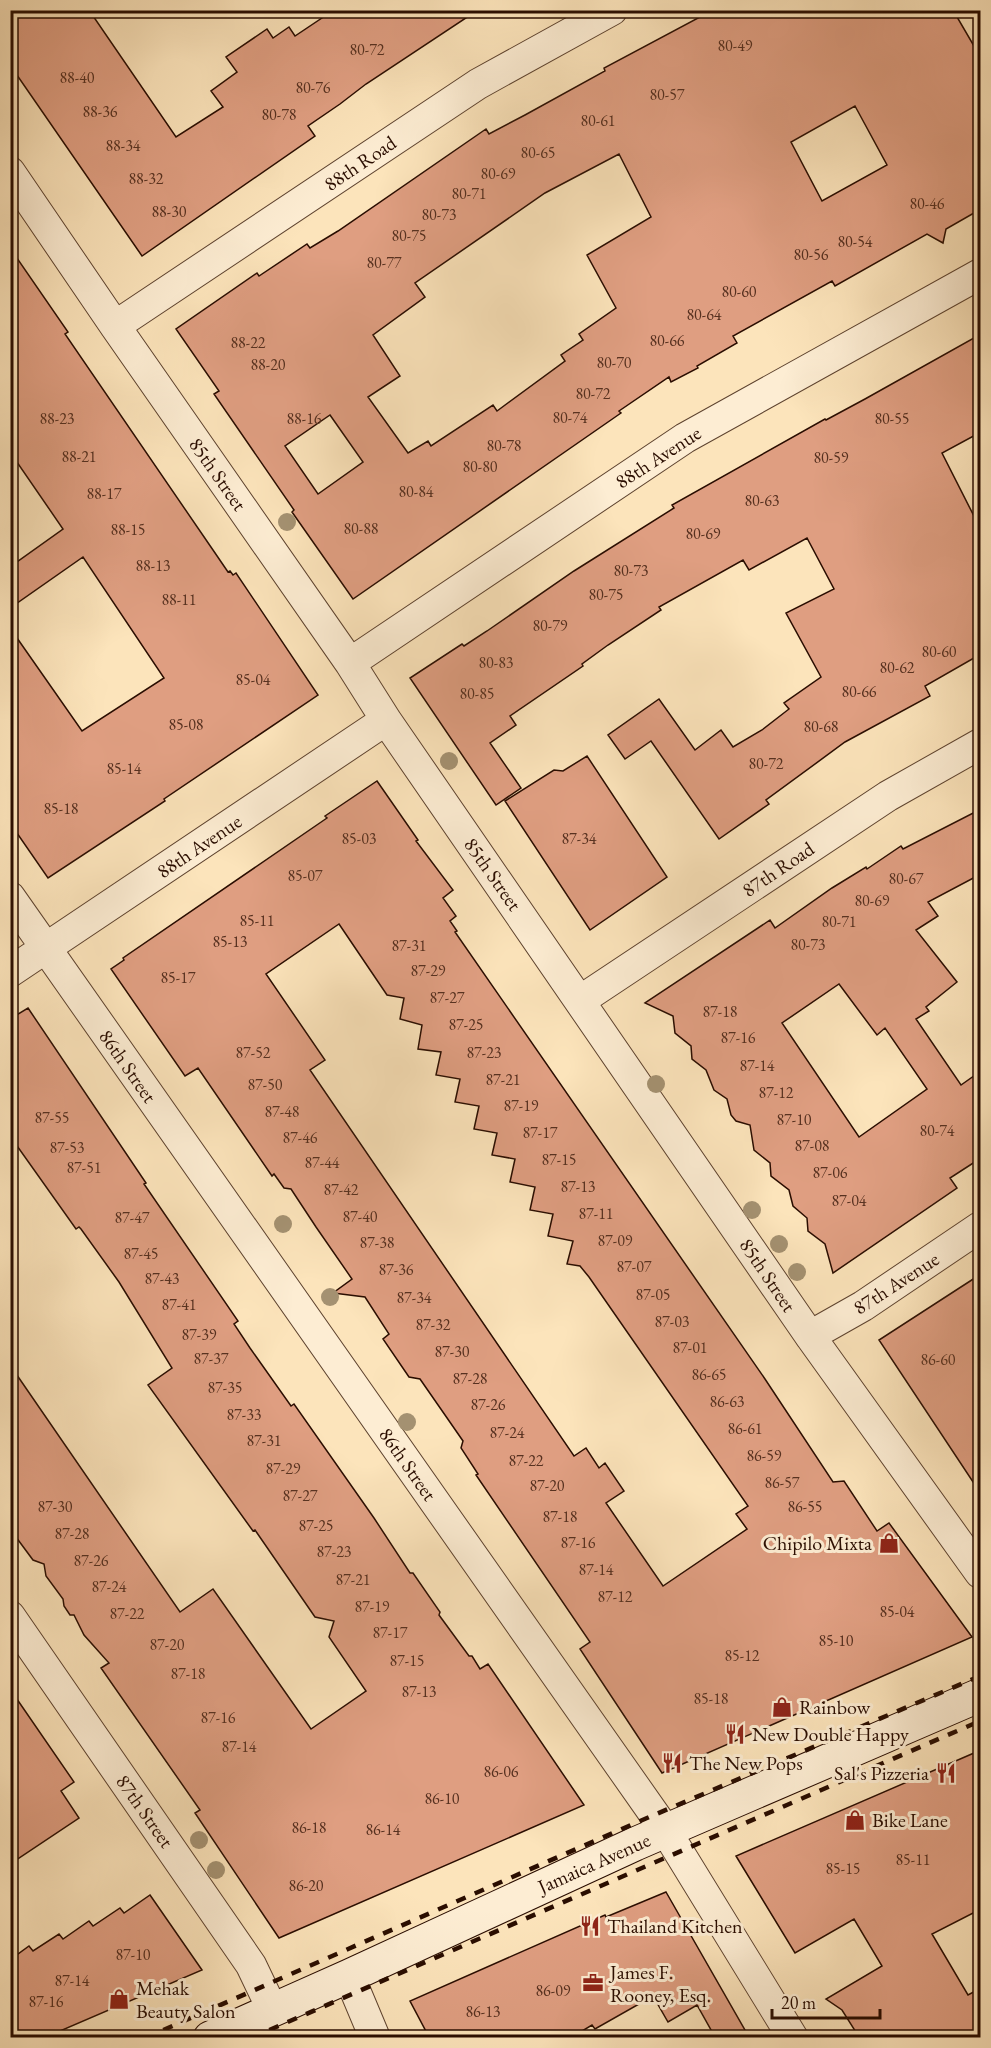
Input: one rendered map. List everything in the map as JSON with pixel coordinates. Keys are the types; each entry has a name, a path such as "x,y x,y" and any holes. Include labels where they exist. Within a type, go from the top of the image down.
{"main road":[{"name":"Jamaica Avenue","path":"210,2037 349,1976 635,1844 981,1695"}],"street":[{"name":"88th Road","path":"115,326 478,84 612,10"},
{"name":"85th Street","path":"10,172 350,663 386,720 581,1000 810,1336 981,1573"},
{"name":"88th Avenue","path":"350,663 685,438 981,274"},
{"name":"88th Avenue","path":"10,972 386,720"},
{"name":"87th Road","path":"581,1000 888,796 981,744"},
{"name":"86th Street","path":"10,897 666,1831 793,2037"},
{"name":"87th Avenue","path":"810,1336 862,1306 981,1227"},
{"name":"87th Street","path":"10,1616 251,1965 272,2009"},
{"path":"349,1976 375,2037"}],"building":[{"path":"10,10 89,10 176,137 223,107 211,91 237,72 226,57 267,29 273,38 289,27 295,36 334,10 478,10 366,84 308,126 315,136 142,256 10,65"},
{"path":"713,10 953,10 981,58 981,209 946,229 943,243 927,234 835,286 832,281 733,336 737,343 671,382 669,377 619,411 621,413 353,599 214,394 219,391 176,329 257,273 259,276 307,244 310,248 338,231 486,129 489,134 605,71 604,68","holes":["855,106 887,165 822,201 791,142","619,154 651,217 587,255 616,308 579,334 583,340 561,355 565,361 497,411 493,405 431,446 428,441 408,453 368,397 400,376 373,335 425,297 415,283 545,193","330,415 363,462 318,494 285,446"]},
{"path":"10,248 68,332 65,334 228,572 230,571 233,575 236,573 318,695 164,799 165,801 48,878 10,823 10,628 82,731 164,678 83,557 10,608 10,567 63,529 10,452"},
{"path":"981,334 981,432 942,453 981,530 981,654 925,686 930,696 845,742 766,800 769,804 719,839 651,741 625,759 608,735 659,699 695,750 721,730 733,747 762,730 789,709 784,703 821,677 786,613 834,589 807,538 749,570 743,560 659,607 661,610 608,645 582,664 583,666 510,716 516,725 490,743 521,788 496,805 410,678 462,644 464,646 574,571 674,508 672,505"},
{"path":"587,756 667,877 590,930 505,801 554,770 563,771"},
{"path":"377,781 418,840 416,841 453,890 443,898 456,916 450,921 457,931 455,932 765,1379 833,1482 844,1481 877,1531 889,1523 972,1637 662,1773 580,1649 590,1642 476,1475 478,1474 461,1448 463,1441 420,1379 409,1377 383,1339 389,1334 365,1297 333,1293 352,1279 291,1189 284,1188 274,1174 272,1176 198,1068 185,1076 111,969 124,960 123,958 327,818 325,816","holes":["339,924 387,995 404,998 400,1019 422,1025 418,1049 441,1052 436,1075 460,1079 455,1102 479,1106 474,1129 497,1133 492,1155 515,1159 510,1182 535,1187 530,1210 553,1214 548,1236 573,1241 567,1264 580,1266 589,1277 748,1506 736,1514 747,1529 663,1586 606,1503 624,1491 605,1463 599,1468 586,1448 574,1456 310,1070 325,1060 266,974"]},
{"path":"981,809 981,874 928,902 938,916 916,930 957,982 926,1007 929,1011 916,1019 961,1085 981,1071 981,1158 950,1178 957,1188 833,1273 825,1244 808,1231 807,1218 793,1206 789,1190 771,1176 770,1163 754,1150 750,1125 736,1121 731,1115 727,1099 714,1090 706,1070 692,1059 691,1046 675,1033 673,1016 645,1003 770,920 775,928 866,867 867,869 901,846 903,849","holes":["839,984 877,1035 885,1028 927,1089 859,1137 782,1023"]},
{"path":"28,1008 238,1321 234,1324 250,1348 291,1406 294,1404 469,1656 472,1656 480,1669 488,1664 584,1805 279,1938 195,1813 200,1810 101,1668 109,1663 84,1635 74,1615 70,1615 64,1606 63,1599 46,1576 44,1564 33,1560 10,1529 10,1365 180,1612 213,1589 311,1729 366,1691 329,1637 334,1621 315,1617 255,1530 253,1531 148,1385 172,1368 119,1282 81,1229 79,1227 76,1229 10,1136 10,1019"},
{"path":"981,1274 981,1494 879,1340"},
{"path":"10,1689 74,1782 61,1791 79,1818 10,1864"},
{"path":"981,1750 981,1909 932,1934 968,1995 981,1988 981,2037 859,2037 842,2010 826,1999 882,1966 854,1919 795,1953 736,1856"},
{"path":"666,1892 749,2037 715,2037 697,2005 668,2022 653,1996 595,2029 592,2025 572,2037 429,2037 410,2001 605,1915 606,1917"},
{"path":"150,1895 202,1970 46,2037 10,2037 10,1960 29,1946 33,1951 59,1934 63,1939 89,1921 93,1926 120,1908 124,1913"}],"railway":[{"path":"145,2038 647,1818 980,1676"},
{"path":"251,2038 980,1721"}],"place":[{"name":"Chipilo Mixta","path":"889,1543"},
{"name":"Rainbow","path":"782,1707"},
{"name":"New Double Happy","path":"735,1734"},
{"name":"The New Pops","path":"672,1763"},
{"name":"Sal's Pizzeria","path":"946,1773"},
{"name":"Bike Lane","path":"855,1820"},
{"name":"Thailand Kitchen","path":"590,1926"},
{"name":"James F. Rooney, Esq.","path":"593,1983"},
{"name":"Mehak Beauty Salon","path":"119,1999"}]}
